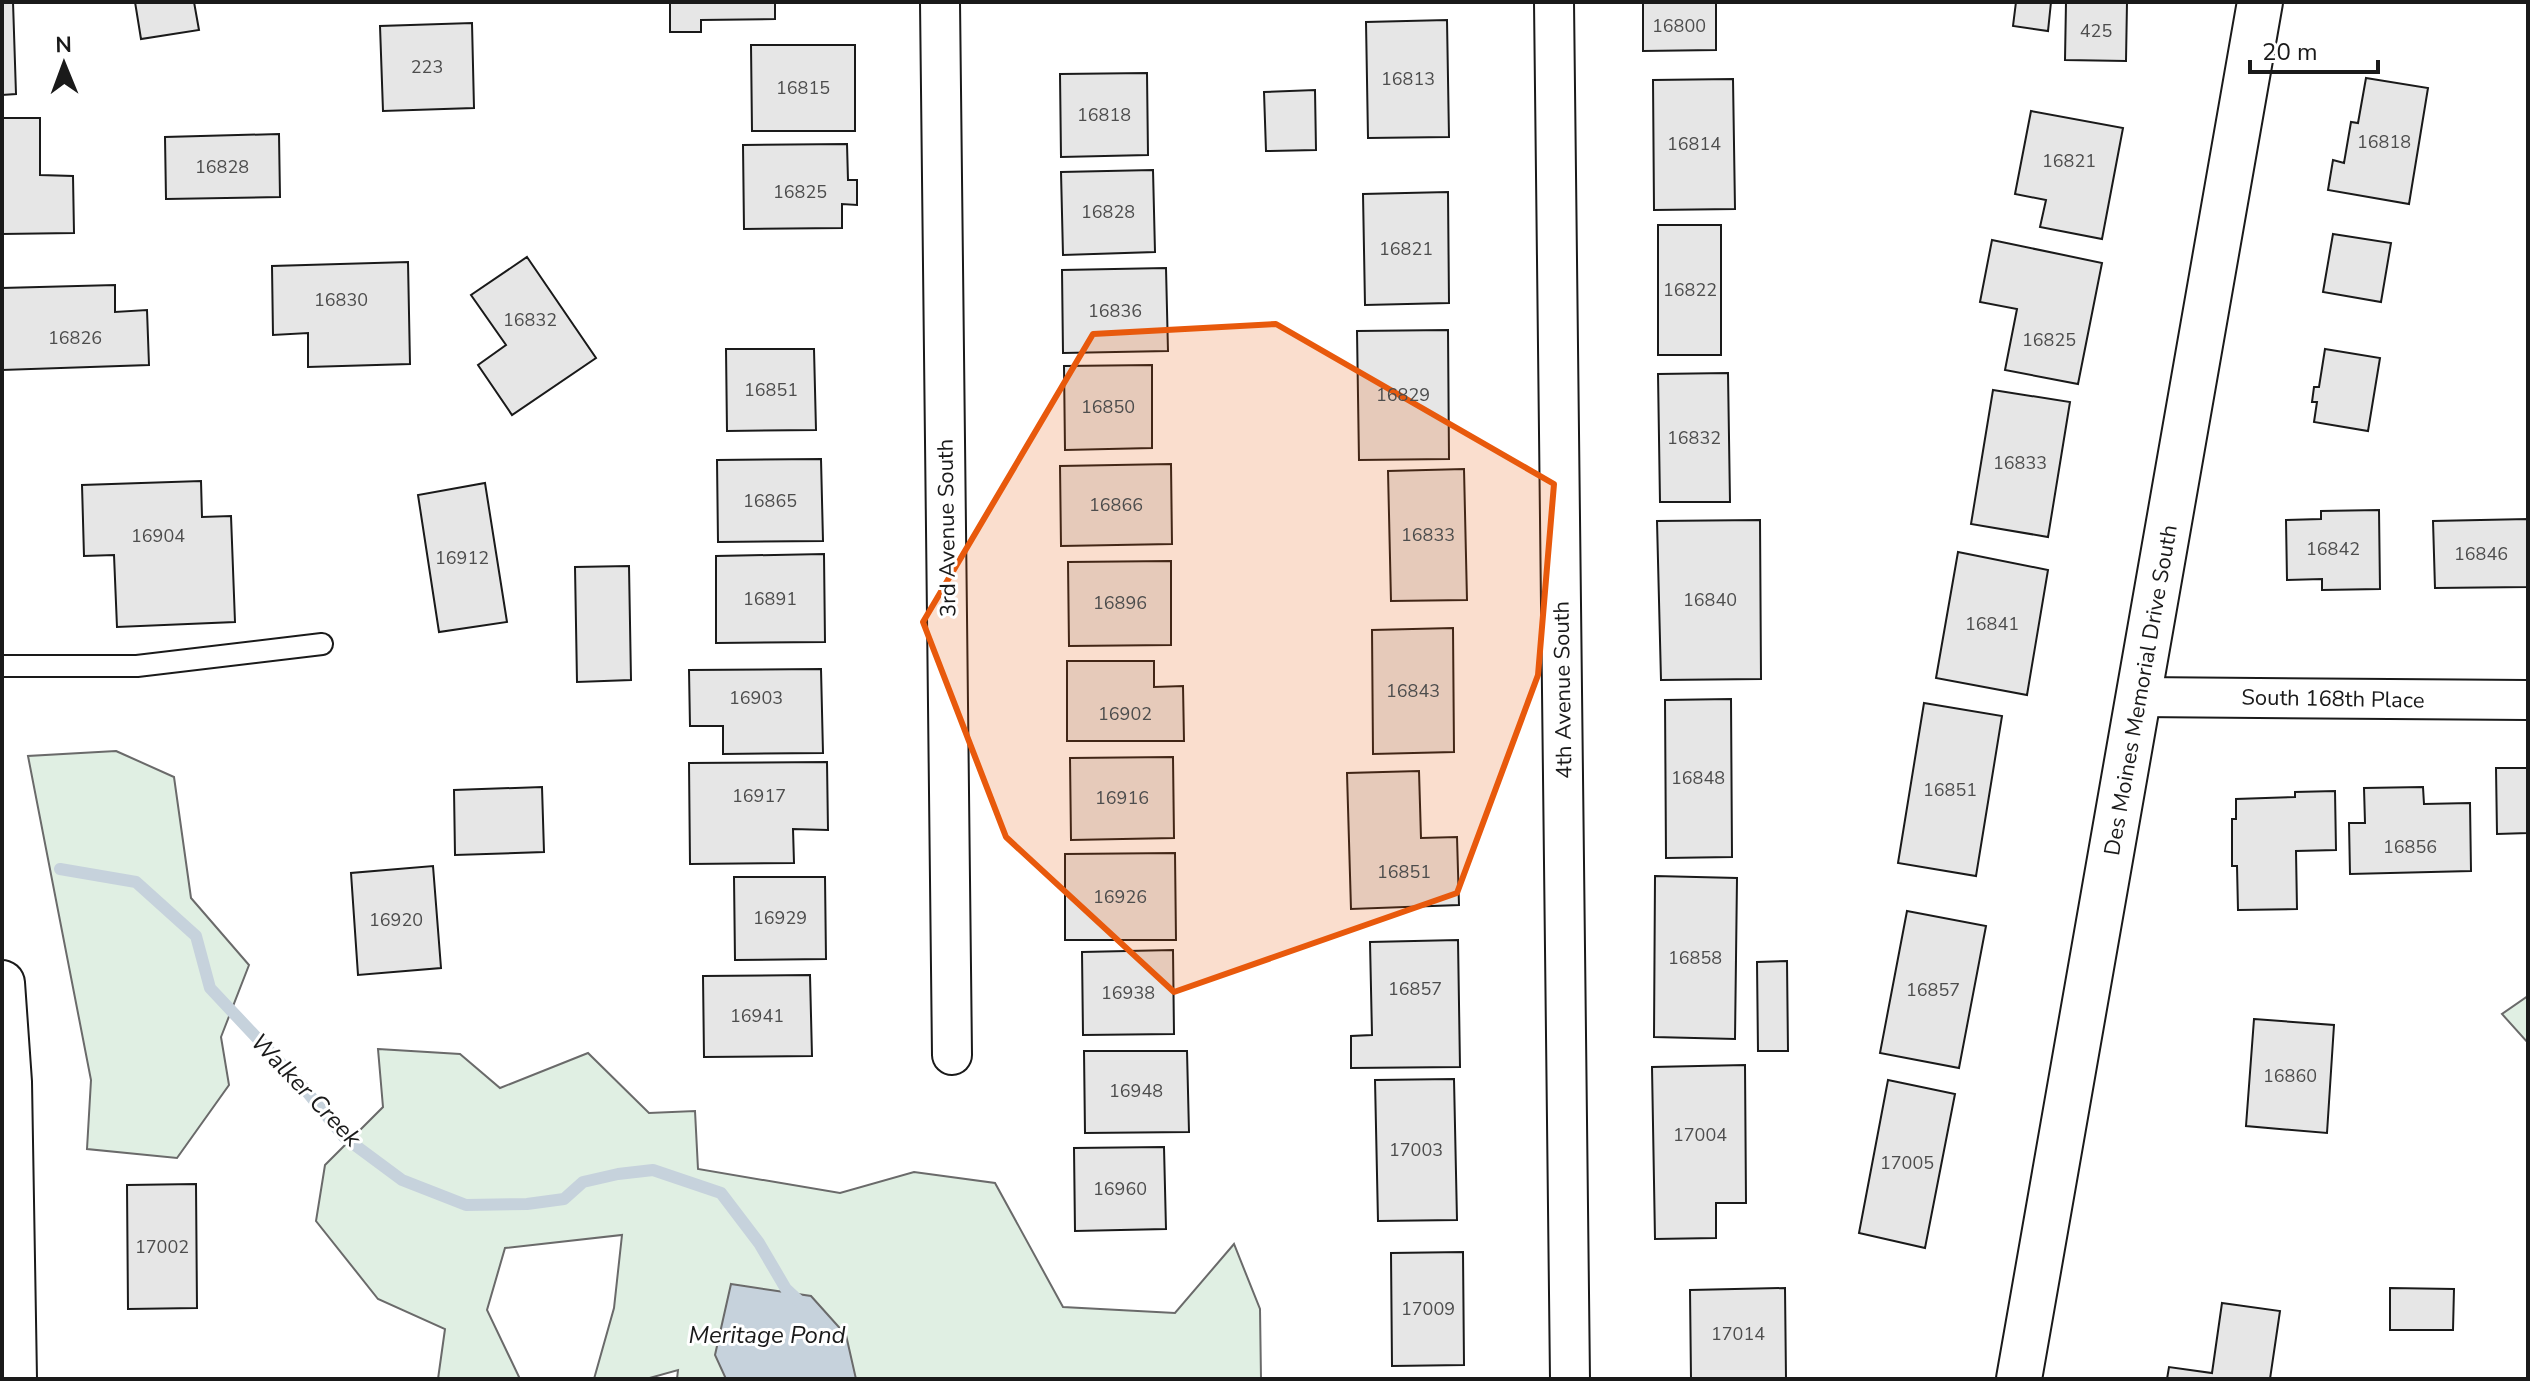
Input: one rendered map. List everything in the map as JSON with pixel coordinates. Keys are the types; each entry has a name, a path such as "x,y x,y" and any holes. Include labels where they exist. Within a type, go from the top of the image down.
{"main road":[{"name":"Des Moines Memorial Drive South","path":"2019,1379 2260,2"},
{"path":"2,983 9,1082 10,1358"}],"street":[{"name":"3rd Avenue South","path":"940,2 952,1055"},
{"name":"4th Avenue South","path":"1554,2 1570,1379"},
{"name":"South 168th Place","path":"2139,697 2528,700"}],"lane":[{"path":"2,666 137,666 322,644"}],"highlighted area":[{"path":"1276,324 1554,484 1538,675 1457,893 1174,992 1006,837 923,622 1093,334"}],"green space":[{"path":"116,751 174,777 191,898 249,965 221,1037 229,1085 177,1158 87,1149 91,1080 28,756"},
{"path":"2528,996 2528,1043 2502,1014"},
{"path":"378,1049 460,1054 500,1088 588,1053 649,1113 695,1111 698,1169 840,1193 914,1172 995,1183 1063,1307 1175,1313 1234,1244 1260,1309 1261,1379 677,1379 678,1370 646,1379 594,1379 614,1308 622,1235 505,1248 487,1310 520,1379 438,1379 445,1329 378,1299 316,1221 325,1165 383,1107"}],"water":[{"name":"Meritage Pond","path":"731,1284 811,1296 846,1335 856,1379 726,1379 715,1355"}],"building":[{"path":"2,2 13,2 16,94 2,95"},
{"path":"135,2 194,2 199,30 141,39"},
{"path":"670,2 775,2 775,19 701,20 701,32 670,32"},
{"path":"1643,2 1716,2 1716,50 1643,51"},
{"path":"2016,2 2051,2 2048,31 2013,26"},
{"path":"2066,2 2127,2 2126,61 2065,60"},
{"path":"1447,20 1449,137 1368,138 1366,22"},
{"path":"472,23 474,108 383,111 380,26"},
{"path":"751,45 855,45 855,131 752,131"},
{"path":"1147,73 1148,155 1061,157 1060,74"},
{"path":"2366,78 2428,88 2409,204 2328,190 2333,160 2344,163 2351,122 2358,123"},
{"path":"1733,79 1735,209 1654,210 1653,80"},
{"path":"1315,90 1316,150 1266,151 1264,92"},
{"path":"2031,111 2123,128 2102,239 2040,227 2046,200 2015,194"},
{"path":"2,118 40,118 40,175 73,176 74,233 2,234"},
{"path":"279,134 280,197 166,199 165,137"},
{"path":"847,144 848,180 857,180 857,205 842,204 842,228 744,229 743,145"},
{"path":"1153,170 1155,252 1063,255 1061,172"},
{"path":"1448,192 1449,303 1365,305 1363,194"},
{"path":"1658,225 1721,225 1721,355 1658,355"},
{"path":"2333,234 2391,243 2381,302 2323,292"},
{"path":"1992,240 2102,263 2078,384 2005,370 2017,309 1980,302"},
{"path":"527,257 596,358 512,415 478,365 506,345 471,295"},
{"path":"408,262 410,364 308,367 308,333 273,335 272,266"},
{"path":"1166,268 1168,351 1063,353 1062,270"},
{"path":"115,285 115,312 147,310 149,365 2,370 2,288"},
{"path":"1448,330 1449,459 1359,460 1357,331"},
{"path":"726,349 814,349 816,430 727,431"},
{"path":"2325,349 2380,358 2368,431 2314,422 2317,402 2312,402 2314,387 2319,387"},
{"path":"1152,365 1152,448 1065,450 1064,366"},
{"path":"1728,373 1730,502 1660,502 1658,374"},
{"path":"1993,390 2070,402 2048,537 1971,524"},
{"path":"821,459 823,541 718,542 717,460"},
{"path":"1171,464 1172,544 1061,546 1060,466"},
{"path":"1464,469 1467,600 1391,601 1388,471"},
{"path":"201,481 202,517 231,516 235,622 117,627 114,555 84,556 82,485"},
{"path":"485,483 507,622 439,632 418,495"},
{"path":"2379,510 2380,589 2322,590 2322,579 2287,580 2286,520 2321,519 2321,511"},
{"path":"2528,519 2528,587 2435,588 2433,521"},
{"path":"1760,520 1761,679 1661,680 1657,521"},
{"path":"1958,552 2048,570 2027,695 1936,678"},
{"path":"824,554 825,642 716,643 716,556"},
{"path":"1171,561 1171,645 1069,646 1068,562"},
{"path":"629,566 631,680 577,682 575,567"},
{"path":"1453,628 1454,752 1373,754 1372,630"},
{"path":"1067,661 1154,661 1154,687 1183,686 1184,741 1067,741"},
{"path":"821,669 823,753 723,754 723,726 690,726 689,670"},
{"path":"1731,699 1732,857 1666,858 1665,700"},
{"path":"1924,703 2002,716 1976,876 1898,863"},
{"path":"1173,757 1174,838 1071,840 1070,758"},
{"path":"827,762 828,830 793,829 794,863 690,864 689,763"},
{"path":"2496,768 2528,768 2528,833 2497,834"},
{"path":"1419,771 1421,838 1457,837 1459,905 1351,909 1347,773"},
{"path":"542,787 544,852 455,855 454,790"},
{"path":"2423,787 2424,804 2470,803 2471,871 2350,874 2349,823 2365,823 2364,788"},
{"path":"2335,791 2336,850 2296,851 2297,909 2238,910 2237,866 2232,866 2232,819 2236,819 2236,799 2295,797 2295,792"},
{"path":"1175,853 1176,940 1065,940 1065,854"},
{"path":"433,866 441,968 358,975 351,873"},
{"path":"1655,876 1737,878 1735,1039 1654,1037"},
{"path":"734,877 825,877 826,959 735,960"},
{"path":"1907,911 1986,926 1959,1068 1880,1053"},
{"path":"1458,940 1460,1067 1351,1068 1351,1036 1372,1035 1370,942"},
{"path":"1173,950 1174,1034 1083,1035 1082,952"},
{"path":"1787,961 1788,1051 1758,1051 1757,962"},
{"path":"810,975 812,1056 704,1057 703,976"},
{"path":"2254,1019 2334,1025 2327,1133 2246,1126"},
{"path":"1084,1051 1187,1051 1189,1132 1085,1133"},
{"path":"1745,1065 1746,1203 1716,1203 1716,1238 1655,1239 1652,1067"},
{"path":"1454,1079 1457,1220 1378,1221 1375,1080"},
{"path":"1888,1080 1955,1094 1925,1248 1859,1233"},
{"path":"1164,1147 1166,1229 1075,1231 1074,1148"},
{"path":"196,1184 197,1308 128,1309 127,1185"},
{"path":"1463,1252 1464,1365 1392,1366 1391,1253"},
{"path":"1785,1288 1786,1379 1691,1379 1690,1290"},
{"path":"2390,1288 2454,1289 2453,1330 2390,1330"},
{"path":"2222,1303 2280,1311 2270,1379 2167,1379 2169,1367 2212,1373"}],"waterway":[{"name":"Walker Creek","path":"60,869 136,882 196,936 210,988 303,1087 344,1137 402,1180 466,1205 527,1204 564,1199 583,1182 653,1170 721,1193 759,1243 786,1289 802,1304"}]}
